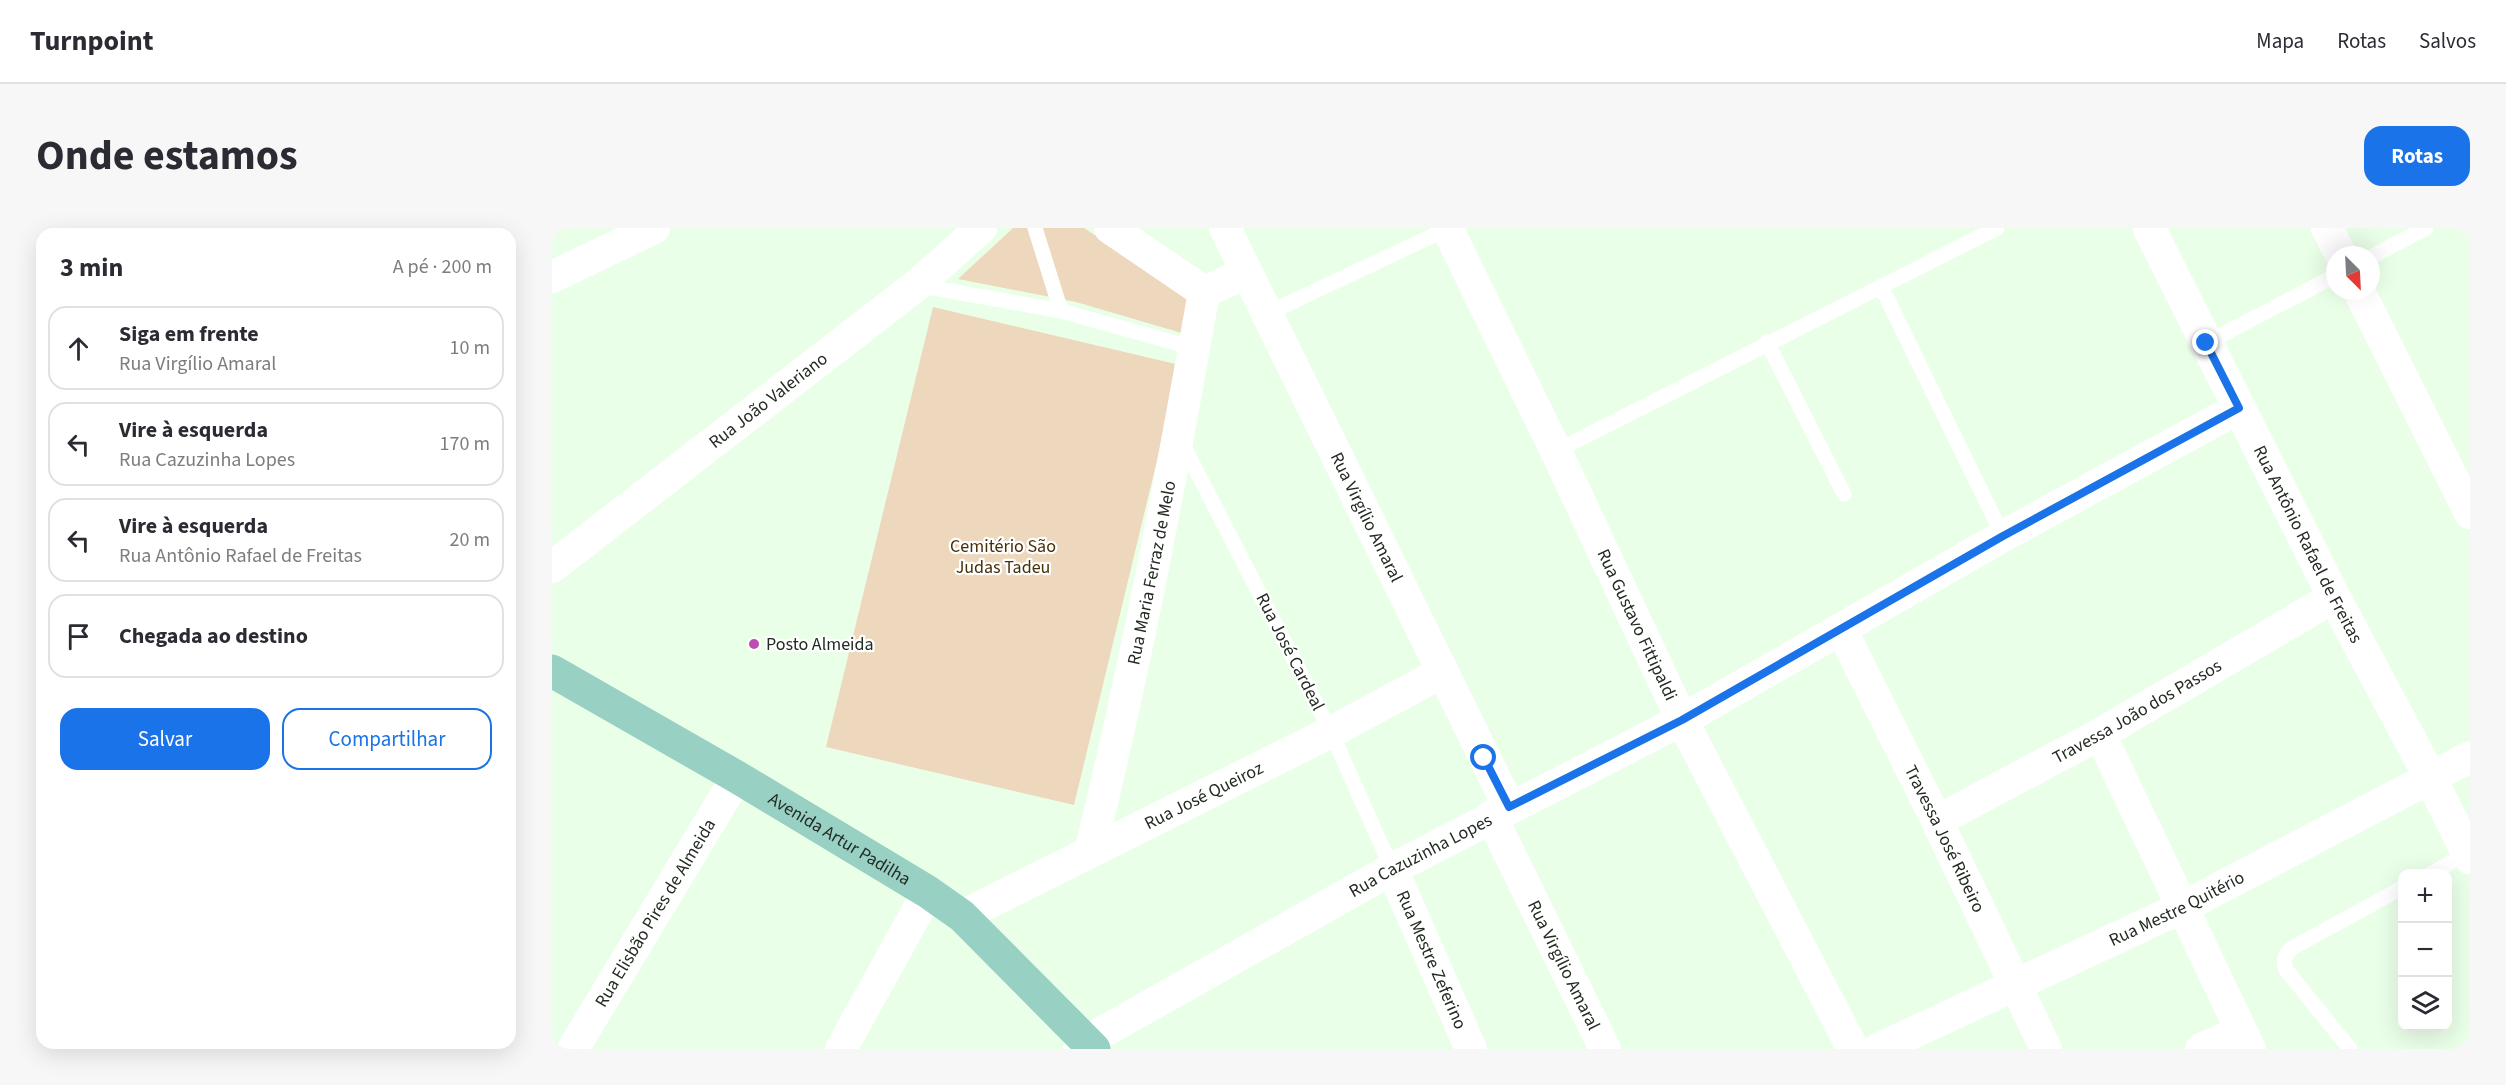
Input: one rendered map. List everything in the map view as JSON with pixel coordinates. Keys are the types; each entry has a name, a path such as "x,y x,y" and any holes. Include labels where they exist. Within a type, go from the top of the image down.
{"main road":[{"name":"Avenida Artur Padilha","path":"552,671 736,777 928,892 962,916 1086,1046"}],"street":[{"path":"552,277 654,228"},
{"name":"Rua João Valeriano","path":"552,567 917,285 981,228"},
{"path":"1110,228 1204,292 1246,273"},
{"name":"Rua Virgílio Amaral","path":"1226,228 1266,314 1443,672 1500,812 1605,1049"},
{"name":"Rua Gustavo Fittipaldi","path":"1447,228 1556,451 1682,720 1853,1049"},
{"name":"Rua Antônio Rafael de Freitas","path":"2149,228 2334,597 2469,855"},
{"path":"2327,228 2336,246"},
{"name":"Rua Maria Ferraz de Melo","path":"1090,852 1108,782 1180,439 1204,292"},
{"path":"2364,300 2470,513"},
{"name":"Rua Cazuzinha Lopes","path":"1086,1046 1392,869 1682,720 2003,536 2239,408"},
{"name":"Travessa João dos Passos","path":"1937,821 2100,735 2334,597"},
{"name":"Travessa José Ribeiro","path":"1840,629 1937,821 2046,1049"},
{"name":"Rua José Queiroz","path":"962,916 1331,732 1443,672"},
{"path":"2100,735 2245,1040 2201,1049"},
{"name":"Rua Mestre Quitério","path":"1878,1049 2183,907 2470,757"},
{"name":"Rua Elisbão Pires de Almeida","path":"573,1049 736,777"},
{"name":"Rua Mestre Zeferino","path":"1392,869 1471,1049"},
{"path":"842,1049 928,892"}],"lane":[{"path":"1035,228 1061,311"},
{"path":"1266,314 1447,228"},
{"path":"1556,451 1767,342 1998,228"},
{"path":"2380,252 2426,228"},
{"path":"2206,343 2326,281"},
{"path":"917,285 1061,311 1194,348"},
{"path":"1881,286 2003,536"},
{"path":"1767,342 1844,494"},
{"name":"Rua José Cardeal","path":"1180,439 1331,732 1392,869"},
{"path":"2439,869 2469,855"},
{"path":"2350,1049 2288,971 2284,965 2286,955 2292,948 2398,891"}],"green space":[{"path":"1013,228 1084,228 1191,298 1185,334 1076,302 958,279"},
{"name":"Cemitério São Judas Tadeu","path":"933,307 1180,365 1074,805 826,747"}],"place":[{"name":"Posto Almeida","path":"754,644"}],"route":[{"path":"1484,758 1509,807 1682,720 2003,536 2239,408 2206,343"}]}
